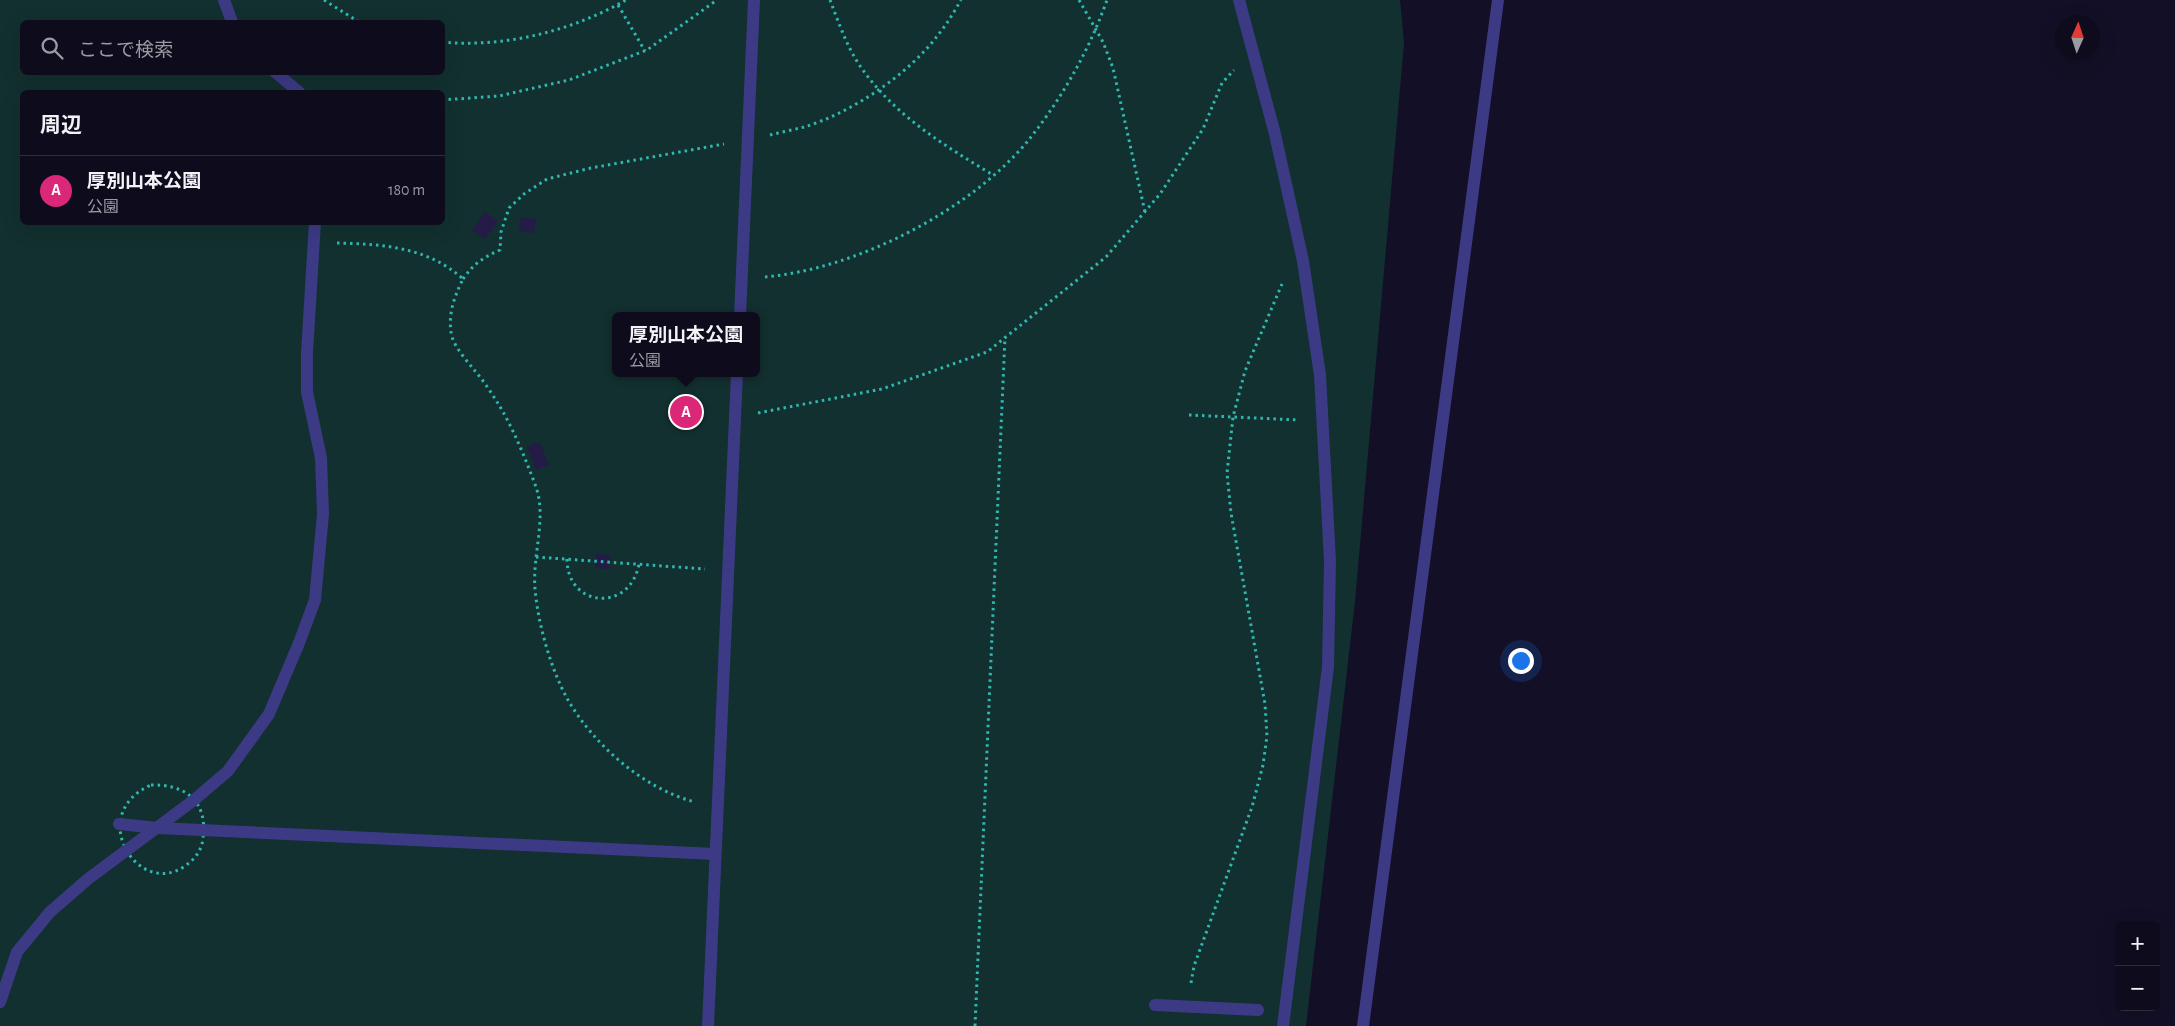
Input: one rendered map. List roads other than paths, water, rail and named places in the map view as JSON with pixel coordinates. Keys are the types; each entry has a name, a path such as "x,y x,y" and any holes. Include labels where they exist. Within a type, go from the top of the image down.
{"street":[{"path":"224,0 231,20"},
{"path":"740,312 754,0"},
{"path":"1239,0 1276,134 1299,243 1320,375 1330,561 1328,666 1282,1026"},
{"path":"1364,1026 1498,0"},
{"path":"279,75 297,90"},
{"path":"0,1002 17,952 50,912 88,879 158,828 228,771 269,714 315,600 323,514 322,458 307,392 307,353 315,225"},
{"path":"708,1026 737,377"},
{"path":"119,824 158,828 715,854"},
{"path":"1155,1005 1258,1010"}],"place":[{"name":"厚別山本公園","path":"686,412"}]}
